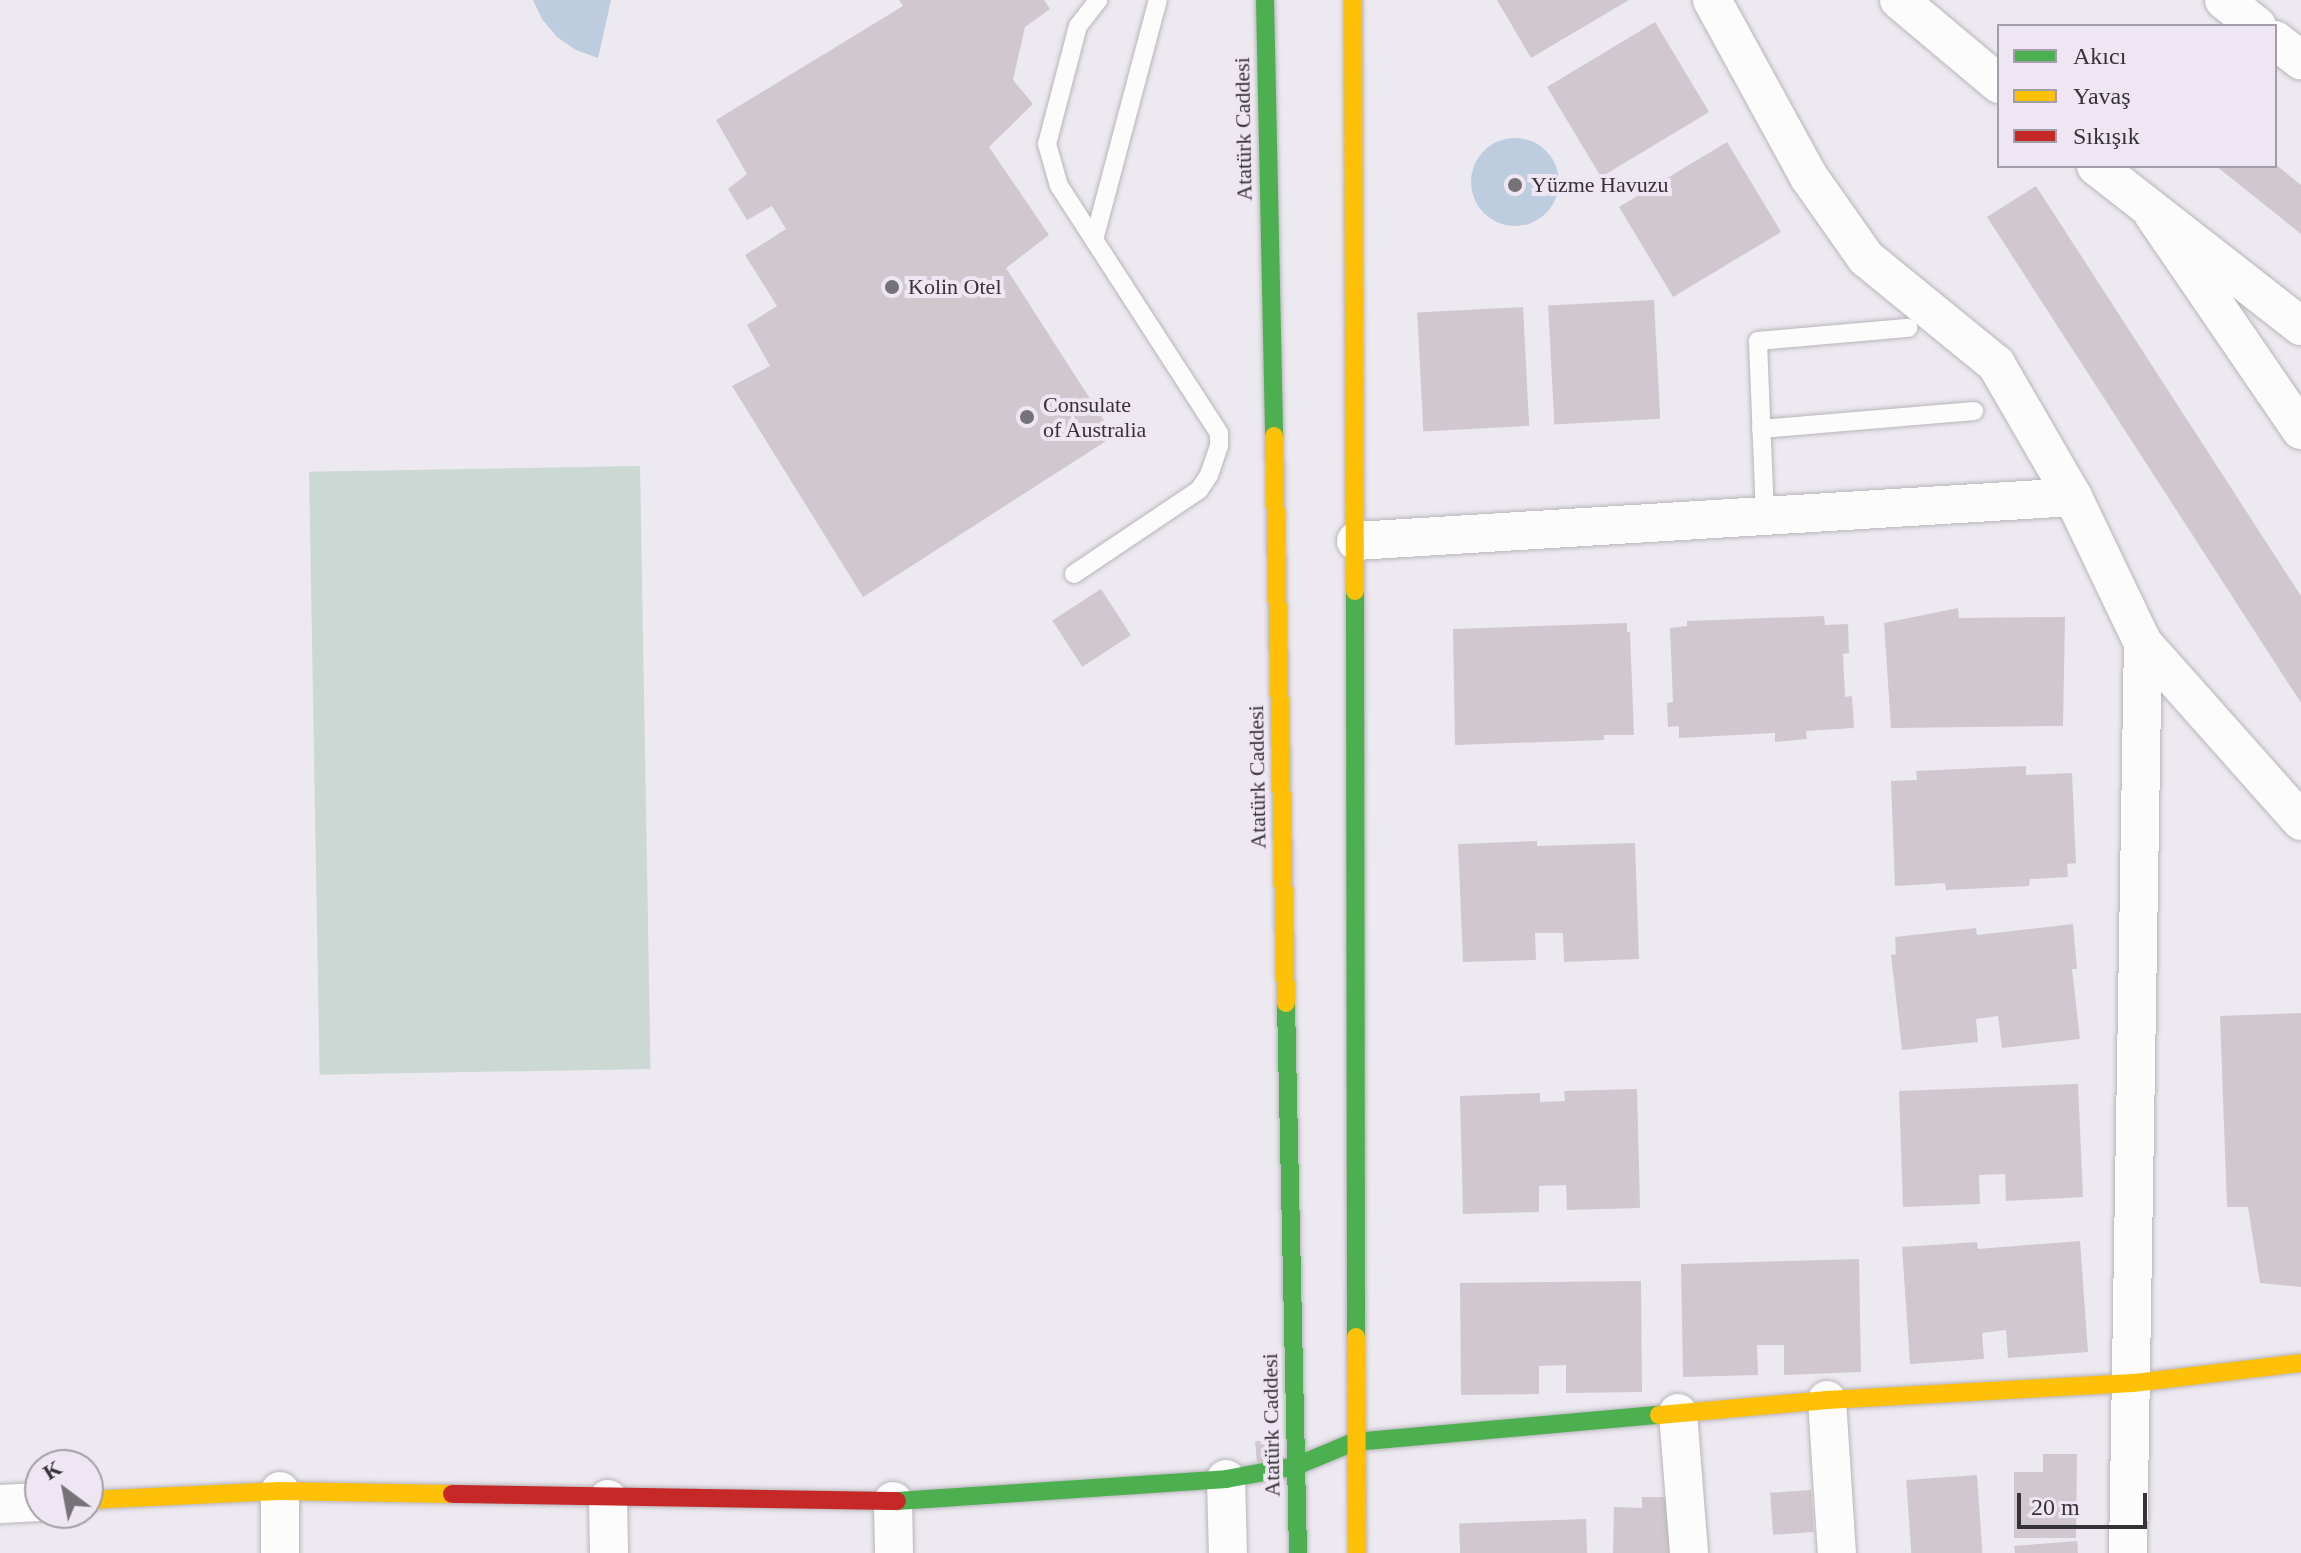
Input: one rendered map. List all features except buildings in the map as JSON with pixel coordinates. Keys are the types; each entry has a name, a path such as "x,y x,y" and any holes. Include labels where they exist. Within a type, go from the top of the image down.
{"main road":[{"name":"Atatürk Caddesi","path":"1265,0 1298,1553"},
{"path":"1353,0 1356,541 1354,1442 1357,1553"},
{"path":"104,1499 280,1491 608,1499 893,1501 1226,1479 1296,1466 1354,1442 1827,1400 2133,1383 2301,1363"}],"street":[{"path":"1712,0 1809,177 1866,258 1996,364 2073,497 2143,643 2301,821"},
{"path":"1899,0 1997,82"},
{"path":"2224,0 2254,24"},
{"path":"2277,42 2301,60"},
{"path":"2098,168 2153,214 2301,326"},
{"path":"2153,214 2301,430"},
{"path":"1356,541 2073,497"},
{"path":"2128,1553 2143,643"},
{"path":"1827,1400 1837,1553"},
{"path":"1678,1413 1689,1553"},
{"path":"1226,1479 1228,1553"},
{"path":"280,1491 280,1553"},
{"path":"608,1499 609,1553"},
{"path":"893,1501 894,1553"},
{"path":"0,1504 24,1503"}],"lane":[{"path":"1074,574 1199,490 1209,475 1219,446 1219,433 1059,186 1047,144 1078,26 1098,0"},
{"path":"1094,240 1158,0"},
{"path":"1765,516 1758,341 1908,328"},
{"path":"1761,429 1974,411"}],"shaded area":[{"path":"640,466 651,1069 320,1075 309,472"}],"water":[{"path":"533,0 611,0 598,58 576,50 557,37 542,19"},
{"name":"Yüzme Havuzu","path":"1515,138 1532,141 1546,151 1556,165 1559,182 1556,199 1546,213 1532,223 1515,226 1498,223 1484,213 1474,199 1471,182 1474,165 1484,151 1498,141"}],"traffic: fast":[{"path":"1265,0 1274,436"},
{"path":"1355,591 1356,1337"},
{"path":"1286,1003 1298,1553"},
{"path":"897,1501 1226,1479 1296,1466 1354,1442 1659,1415"}],"traffic: slow":[{"path":"1353,0 1355,591"},
{"path":"1274,436 1286,1003"},
{"path":"1356,1337 1357,1553"},
{"path":"1659,1415 1827,1400 2133,1383 2301,1363"},
{"path":"104,1499 280,1491 452,1494"}],"traffic: jam":[{"path":"452,1494 897,1501"}],"place":[{"name":"Yüzme Havuzu","path":"1515,185"},
{"name":"Kolin Otel","path":"892,287"},
{"name":"Consulate of Australia","path":"1027,417"}]}
